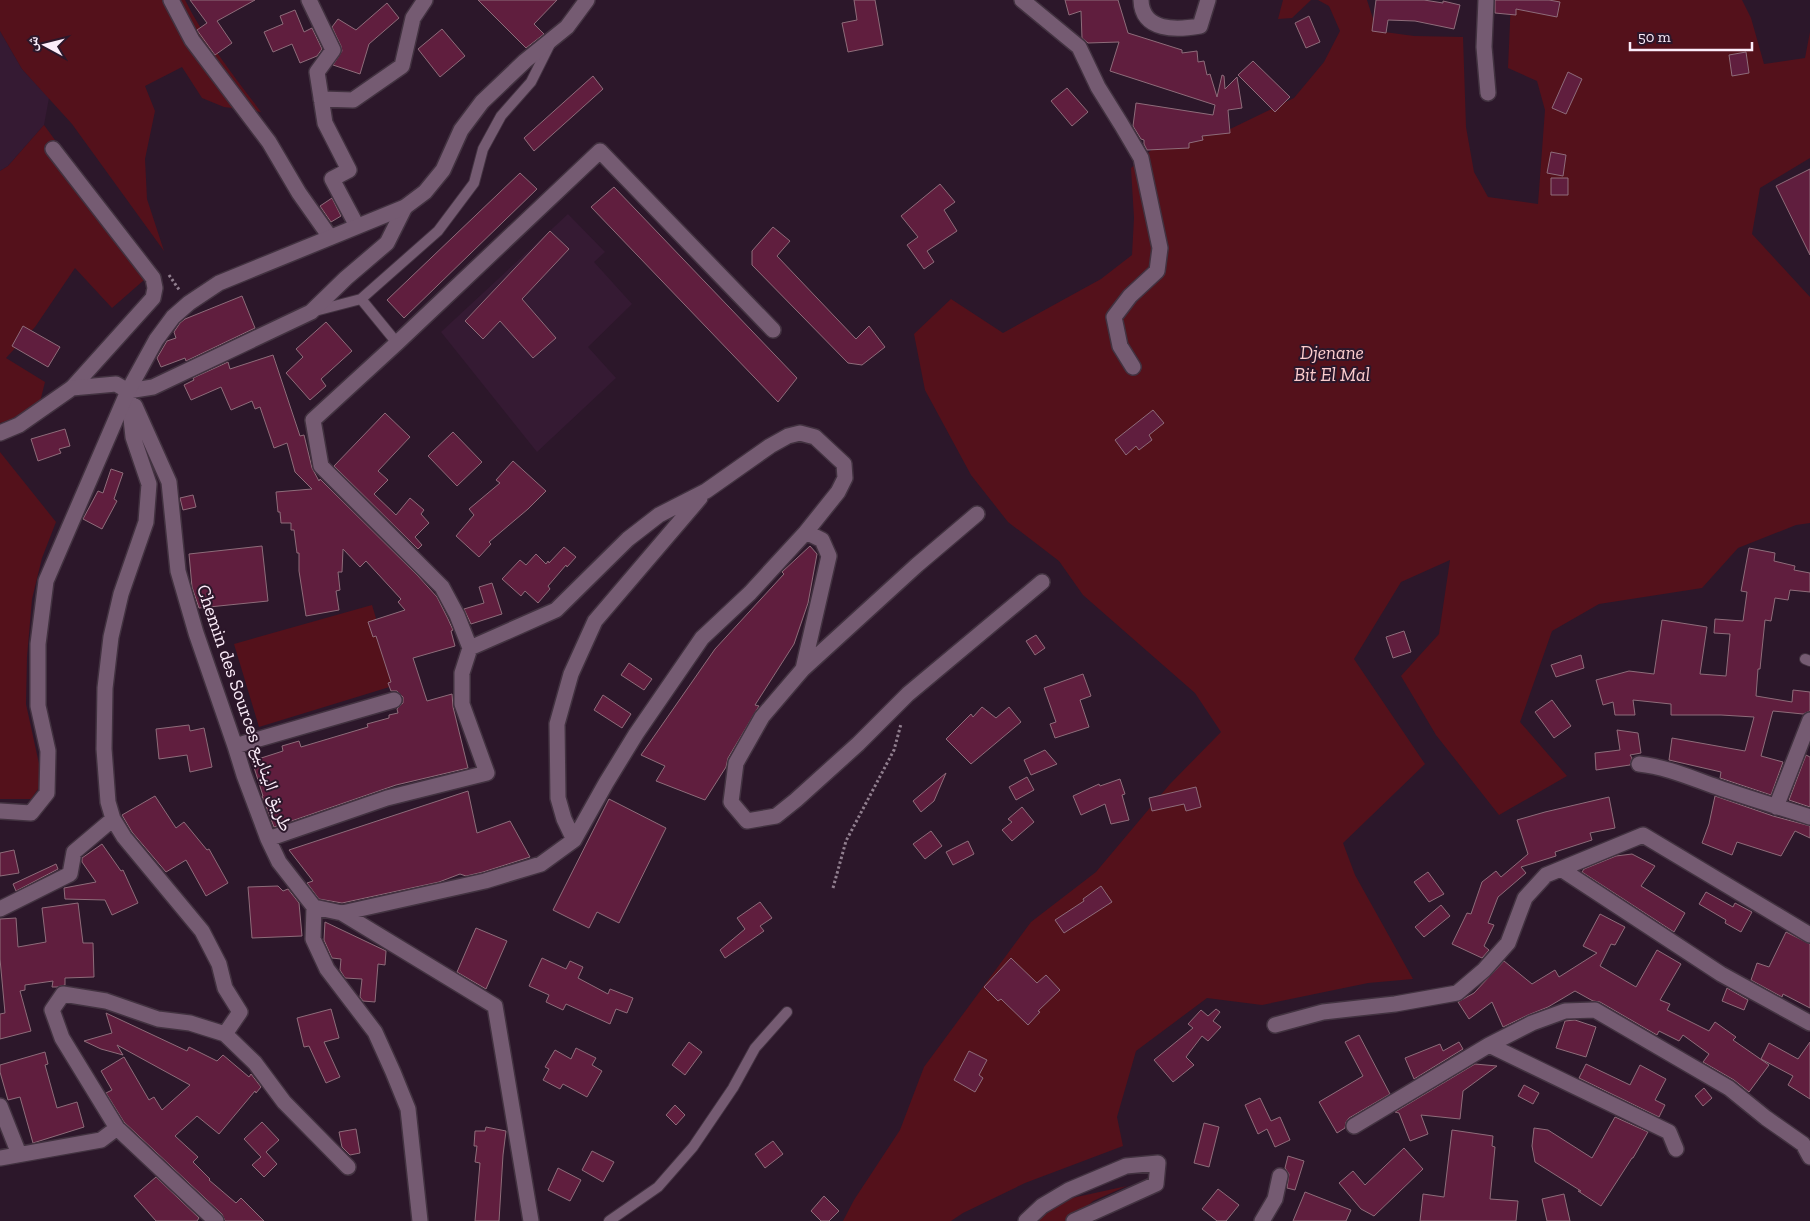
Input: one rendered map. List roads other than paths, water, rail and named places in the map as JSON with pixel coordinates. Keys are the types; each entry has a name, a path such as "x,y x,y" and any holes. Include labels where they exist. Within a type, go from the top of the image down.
{"street":[{"path":"171,0 192,40 269,142 299,193 330,237"},
{"path":"308,0 333,50 317,72 325,123 349,170 332,179 357,226"},
{"path":"321,98 353,100 402,66 412,18 425,0"},
{"path":"0,811 31,813 47,793 48,751 38,706 38,644 46,581 128,391 156,340 173,317 189,303 219,283 405,207 425,192 443,170 461,130 482,102 525,61 567,26 587,0"},
{"path":"1022,0 1079,47 1098,87 1140,158 1160,248 1157,271 1130,296 1114,317 1120,346 1133,367"},
{"path":"1141,0 1141,10 1148,18 1166,29 1200,26 1208,0"},
{"path":"1486,0 1484,47 1488,93"},
{"path":"0,432 18,424 72,388 153,298 155,288 153,278 53,149"},
{"path":"268,839 387,798 487,773 462,704 462,673 470,648 457,615 442,587 321,466 313,420 600,151 773,330"},
{"path":"72,388 116,384 128,391 153,387 311,312 346,278 387,243 405,207"},
{"path":"128,391 134,437 149,484 146,522 121,594 111,637 105,688 105,758 108,802 113,819 124,836 202,931 219,964 225,988 240,1012 225,1034"},
{"name":"Chemin des Sources طريق الينابيع","path":"128,391 168,482 178,571 196,633 244,775 268,839 280,862 314,907"},
{"path":"342,913 485,881 541,864 574,840 606,782 636,734 702,638 750,593 806,532 838,492 845,478 844,464 815,437 800,433 788,436 770,446 706,491 658,515 628,539 556,610 470,648"},
{"path":"574,840 564,819 558,798 557,724 571,674 595,621 706,491"},
{"path":"977,514 917,565 803,669 762,717 736,763 731,802 748,821 776,816 796,800 858,744 908,694 1042,582"},
{"path":"803,669 829,556 822,540 806,532"},
{"path":"235,746 394,700"},
{"path":"1776,807 1810,720"},
{"path":"1639,764 1654,765 1685,774 1776,807 1810,817"},
{"path":"0,910 70,874 74,852 113,819"},
{"path":"1275,1025 1323,1012 1395,1004 1457,993 1484,970 1508,943 1525,898 1546,875 1643,835 1810,935"},
{"path":"1561,869 1722,974 1810,1023"},
{"path":"420,1221 408,1109 375,1032 327,969 313,939 314,907 342,913 495,1006 530,1221"},
{"path":"216,1221 117,1128 62,1038 52,1010 63,994 106,1001 158,1019 190,1023 225,1034 255,1063 289,1108 348,1167"},
{"path":"1354,1126 1489,1045 1532,1023 1564,1011 1595,1010 1729,1088 1766,1118 1803,1144 1810,1157"},
{"path":"1489,1045 1669,1132 1676,1149"},
{"path":"0,1106 19,1154"},
{"path":"0,1158 101,1140 117,1128"},
{"path":"1026,1221 1042,1206 1070,1190 1126,1166 1158,1163 1156,1184 1074,1221"},
{"path":"1262,1221 1274,1199 1280,1176"}],"lane":[{"path":"311,312 361,299 438,231 474,183 483,149 501,116 531,82 553,39"},
{"path":"361,299 397,343"},
{"path":"609,1221 658,1187 693,1146 733,1088 755,1048 787,1012"}],"park label":[{"name":"Djenane Bit El Mal","path":"1332,363"}]}
